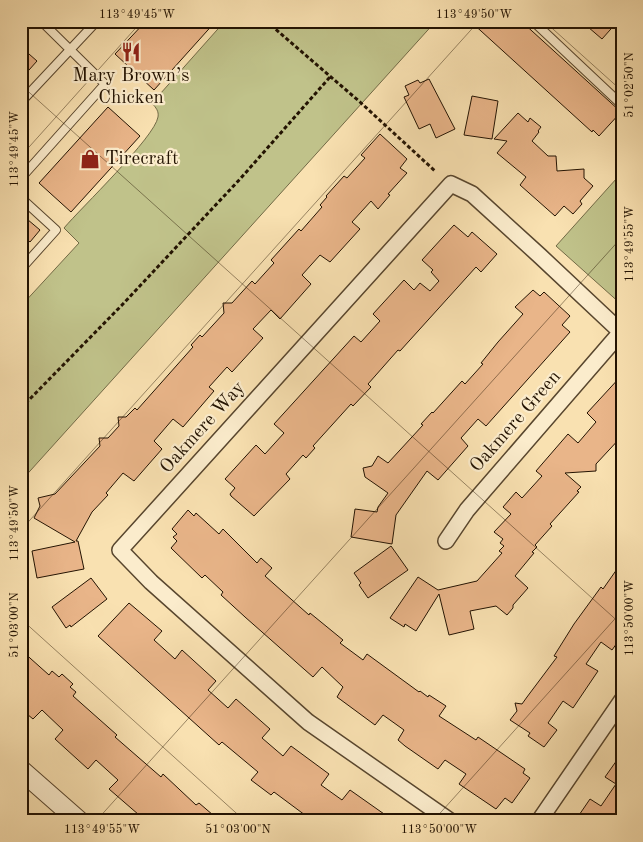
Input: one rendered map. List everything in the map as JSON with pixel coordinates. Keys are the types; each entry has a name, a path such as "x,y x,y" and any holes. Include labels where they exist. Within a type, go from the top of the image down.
{"street":[{"name":"Oakmere Way","path":"450,821 308,722 151,582 120,550 451,184 472,194 621,332"},
{"name":"Oakmere Green","path":"446,541 467,510 621,332"},
{"path":"539,821 622,700"},
{"path":"21,770 79,821"}],"lane":[{"path":"21,178 105,84 41,21"},
{"path":"538,21 536,24 622,106"},
{"path":"21,102 93,23"},
{"path":"21,198 56,230 21,269"}],"path":[{"path":"266,21 434,171"},
{"path":"21,408 241,178 330,77"}],"green space":[{"path":"225,21 436,21 21,481 21,306 79,243 64,228 131,156 154,127 158,115 152,103"},
{"path":"617,178 622,182 622,305 556,246"}],"building":[{"path":"146,21 216,21 154,90 115,54"},
{"path":"470,21 521,21 621,112 599,136 593,130 592,132"},
{"path":"581,21 618,21 602,39"},
{"path":"21,47 37,61 21,79"},
{"path":"429,79 455,129 436,138 430,124 419,129 404,97 409,95 405,86 418,80 420,83"},
{"path":"472,96 498,101 492,139 464,135"},
{"name":"Tirecraft","path":"108,107 140,136 71,212 39,183"},
{"path":"518,113 528,122 530,118 541,127 532,141 548,156 556,156 557,171 584,169 584,178 593,186 580,201 582,204 573,214 564,206 555,216 520,185 526,177 497,153 507,141 494,139"},
{"path":"380,134 407,159 400,168 407,173 388,194 390,195 378,209 371,201 352,222 360,229 330,262 320,255 302,275 311,284 280,319 271,310 253,329 263,338 232,372 227,367 209,387 214,391 183,427 173,419 154,441 162,449 134,481 123,473 106,493 108,495 92,512 76,541 78,541 84,569 37,578 32,551 75,542 34,518 40,506 38,498 55,494 100,446 99,438 108,438 119,426 118,417 126,417 135,408 137,410 193,347 191,345 200,335 202,337 224,313 223,303 232,303 252,281 255,284 274,263 271,260 299,229 301,231 322,207 320,205 326,196 344,176 347,178 365,158 361,155"},
{"path":"21,214 40,230 30,242 21,234"},
{"path":"454,225 468,237 472,232 497,254 481,272 476,267 400,351 398,350 368,384 371,387 353,406 351,404 313,446 315,448 306,458 303,455 286,474 290,479 254,516 231,496 230,494 235,488 225,479 256,445 265,454 284,433 274,424 354,336 361,342 380,321 373,314 404,280 414,290 420,283 430,291 439,281 431,272 433,270 422,260"},
{"path":"533,290 540,296 544,292 570,316 562,325 570,332 486,426 478,419 461,438 468,446 438,480 427,471 396,515 392,544 351,537 355,509 377,512 378,507 388,493 365,477 363,468 372,466 378,456 388,463 423,425 421,424 462,381 465,384 523,314 515,307"},
{"path":"622,375 622,436 596,464 596,471 565,473 581,487 577,491 579,492 550,524 552,526 535,545 537,547 532,552 534,553 515,576 528,588 507,615 496,606 470,611 474,629 449,635 439,594 416,631 405,624 404,627 390,618 418,577 438,590 477,581 502,553 499,551 504,546 500,543 503,539 494,532 511,514 503,507 516,492 522,498 542,476 536,471 568,434 578,443 596,422 587,413"},
{"path":"188,510 194,516 196,513 219,534 223,529 257,563 261,558 272,568 265,576 309,615 310,613 343,640 340,643 363,660 367,654 419,692 428,697 429,695 446,706 439,716 476,740 478,737 525,769 523,773 530,778 512,803 505,798 496,809 459,784 466,774 445,760 438,769 405,746 398,740 404,730 383,715 375,725 337,697 343,687 322,667 313,677 245,617 221,595 223,592 205,575 202,578 171,548 177,541 173,537 177,534 172,529"},
{"path":"391,546 408,570 368,598 359,585 361,583 354,573"},
{"path":"622,562 622,636 612,650 601,642 586,664 598,671 573,708 563,701 548,723 557,730 544,747 528,736 530,733 510,720 517,711 515,703 522,704 557,657 554,656 574,624 601,587 603,589"},
{"path":"91,578 107,599 71,627 70,625 66,628 52,607"},
{"path":"129,603 162,631 154,640 175,659 182,650 216,681 208,690 228,708 236,699 270,729 262,738 283,756 291,746 329,774 321,785 342,800 350,790 394,821 313,821 274,792 271,795 251,780 258,772 222,742 219,745 98,636"},
{"path":"21,650 49,675 52,671 59,677 62,674 73,684 70,687 76,692 73,696 117,735 115,737 161,777 163,774 196,805 199,803 220,821 146,821 109,789 118,780 96,760 88,769 55,739 63,730 42,710 33,719 21,709"},
{"path":"622,753 622,821 575,821 590,799 601,806 616,784 605,777"}],"place":[{"name":"Mary Brown’s Chicken","path":"131,52"},
{"name":"Tirecraft","path":"90,159"}]}
